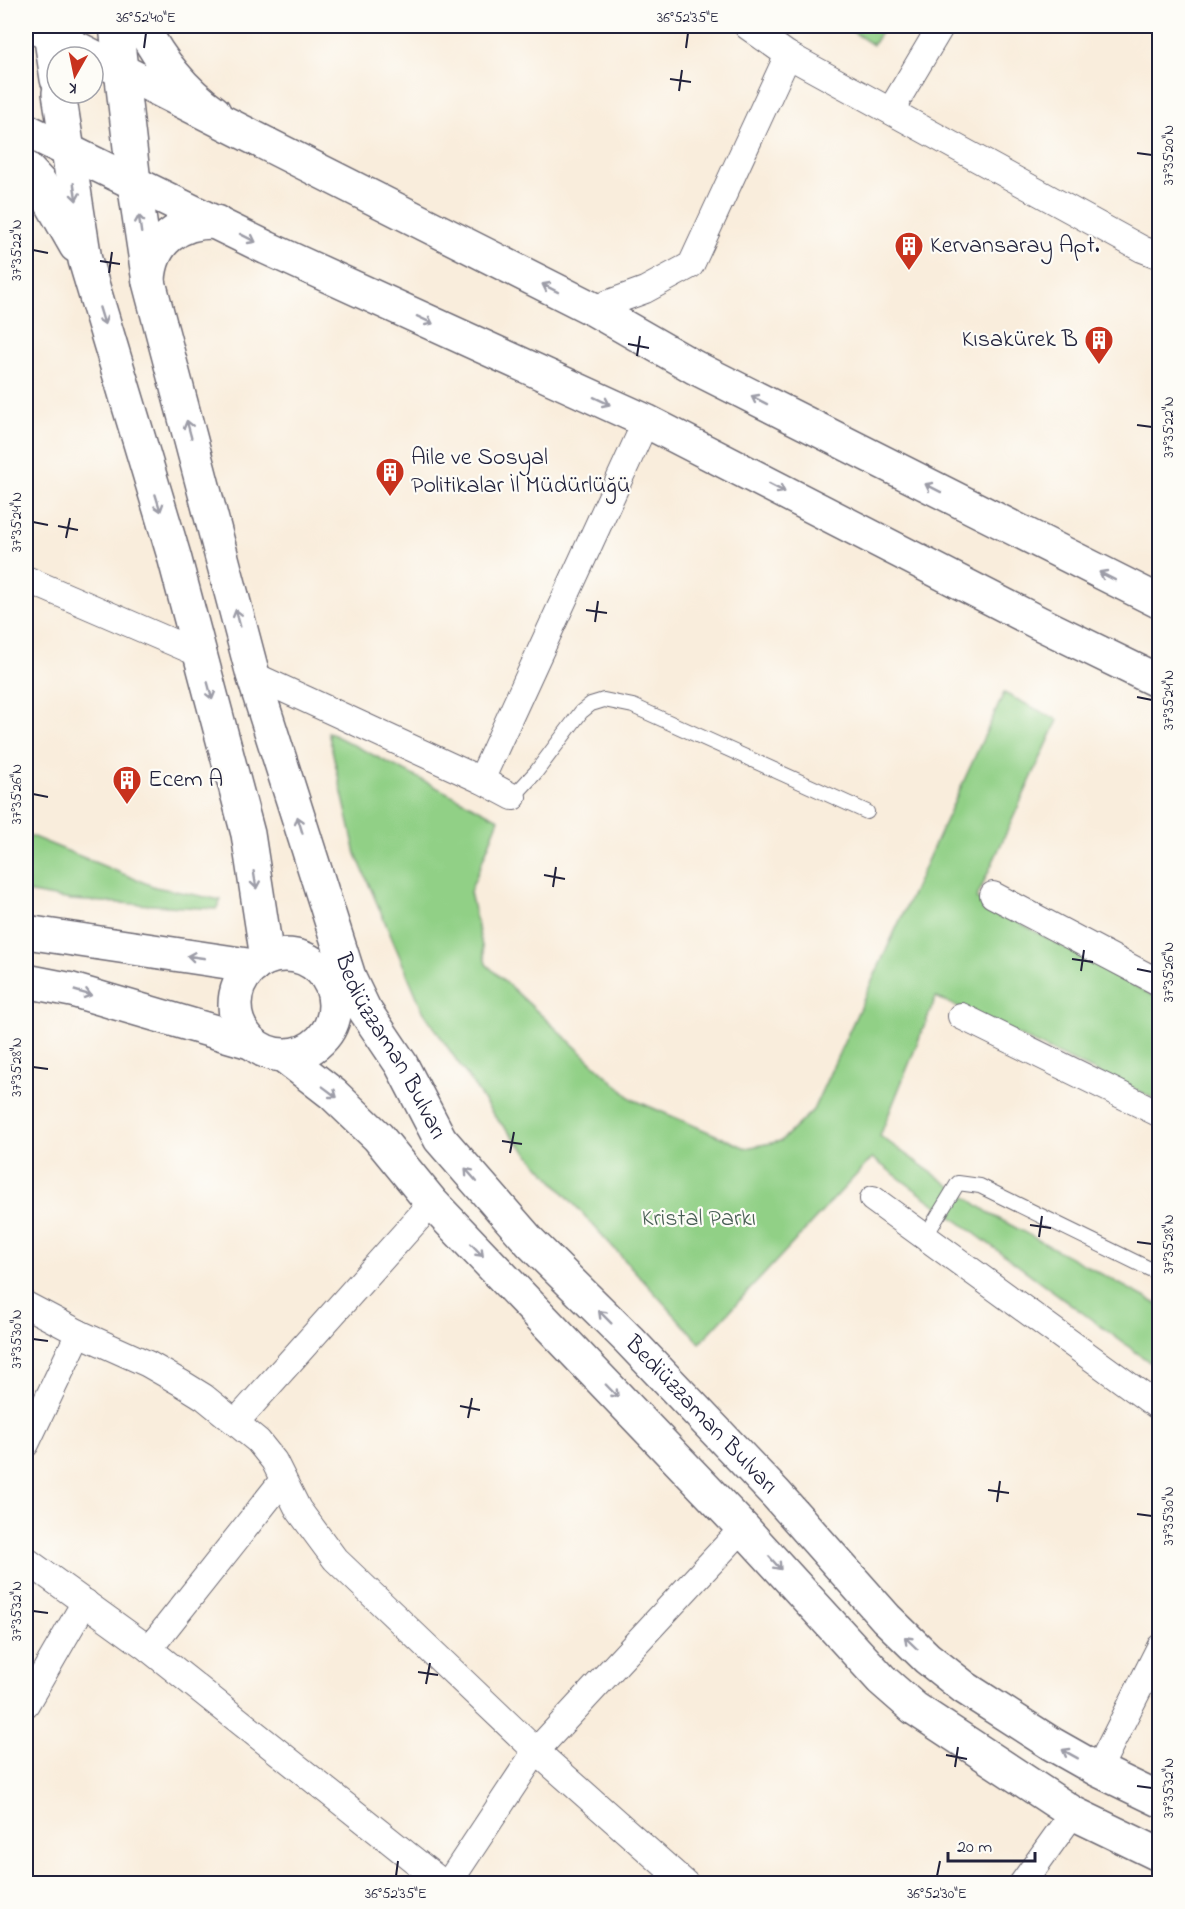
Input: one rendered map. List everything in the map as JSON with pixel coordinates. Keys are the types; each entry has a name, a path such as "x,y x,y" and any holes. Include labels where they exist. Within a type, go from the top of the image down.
{"street":[{"name":"Bediüzzaman Bulvarı","path":"116,26 134,182 149,282 253,675 347,972 364,1009 401,1064 440,1139 530,1242 776,1494 886,1618 927,1658 965,1688 1052,1744 1098,1770 1160,1800"},
{"path":"142,26 154,49 186,90 243,131"},
{"path":"747,26 788,55 1142,249 1160,256"},
{"path":"891,110 941,26"},
{"path":"44,28 121,70 593,309 694,367 1160,602"},
{"path":"44,28 48,45"},
{"path":"593,309 645,290 691,265 788,55"},
{"path":"61,105 86,260 174,556 248,834 260,962"},
{"path":"26,130 267,248 646,421 1039,623 1160,682"},
{"path":"26,168 40,183 86,260"},
{"path":"149,282 152,261 170,234 185,226 200,222 216,222"},
{"path":"481,780 646,421"},
{"path":"26,579 200,654"},
{"path":"253,675 513,797"},
{"path":"993,895 1160,983"},
{"path":"26,932 260,962 288,955 309,960 364,1009"},
{"path":"260,962 245,975 239,986 235,1009 243,1033 250,1042 260,1050 272,1054 284,1056 299,1054 313,1048 324,1038 332,1025 336,1010 335,995 330,981"},
{"path":"26,981 72,990 250,1042"},
{"path":"961,1016 1160,1114"},
{"name":"Bediüzzaman Bulvarı","path":"284,1056 333,1094 378,1137 432,1203 743,1528 867,1665 898,1694 914,1708 1073,1813 1160,1855"},
{"path":"873,1199 1160,1408"},
{"path":"236,1422 432,1203"},
{"path":"26,1305 79,1333 148,1364 204,1397 258,1441 274,1461 298,1509 335,1559 536,1751 686,1884"},
{"path":"26,1444 79,1333"},
{"path":"149,1649 283,1480"},
{"path":"26,1560 149,1649 446,1884 536,1751 743,1528"},
{"path":"26,1704 85,1602"},
{"path":"1098,1770 1160,1647"},
{"path":"1022,1884 1073,1813"}],"lane":[{"path":"513,797 536,772 581,712 591,704 604,700 633,705 867,812"},
{"path":"926,1237 958,1183 980,1186 1160,1274"}],"green space":[{"path":"844,26 885,26 873,45"},
{"name":"Kristal Parkı","path":"1004,693 1058,720 976,899 1159,999 1159,1101 936,997 880,1136 992,1215 1159,1305 1159,1369 872,1158 700,1343 495,1117 423,1011 356,854 328,732 499,819 470,892 486,964 632,1099 746,1148 781,1141 813,1110"},
{"path":"26,834 155,887 221,900 216,909 71,900 26,892"}],"place":[{"name":"Kervansaray Apt.","path":"909,272"},
{"name":"Kısakürek B","path":"1099,366"},
{"name":"Aile ve Sosyal Politikalar İl Müdürlüğü","path":"390,498"},
{"name":"Ecem A","path":"127,806"}]}
